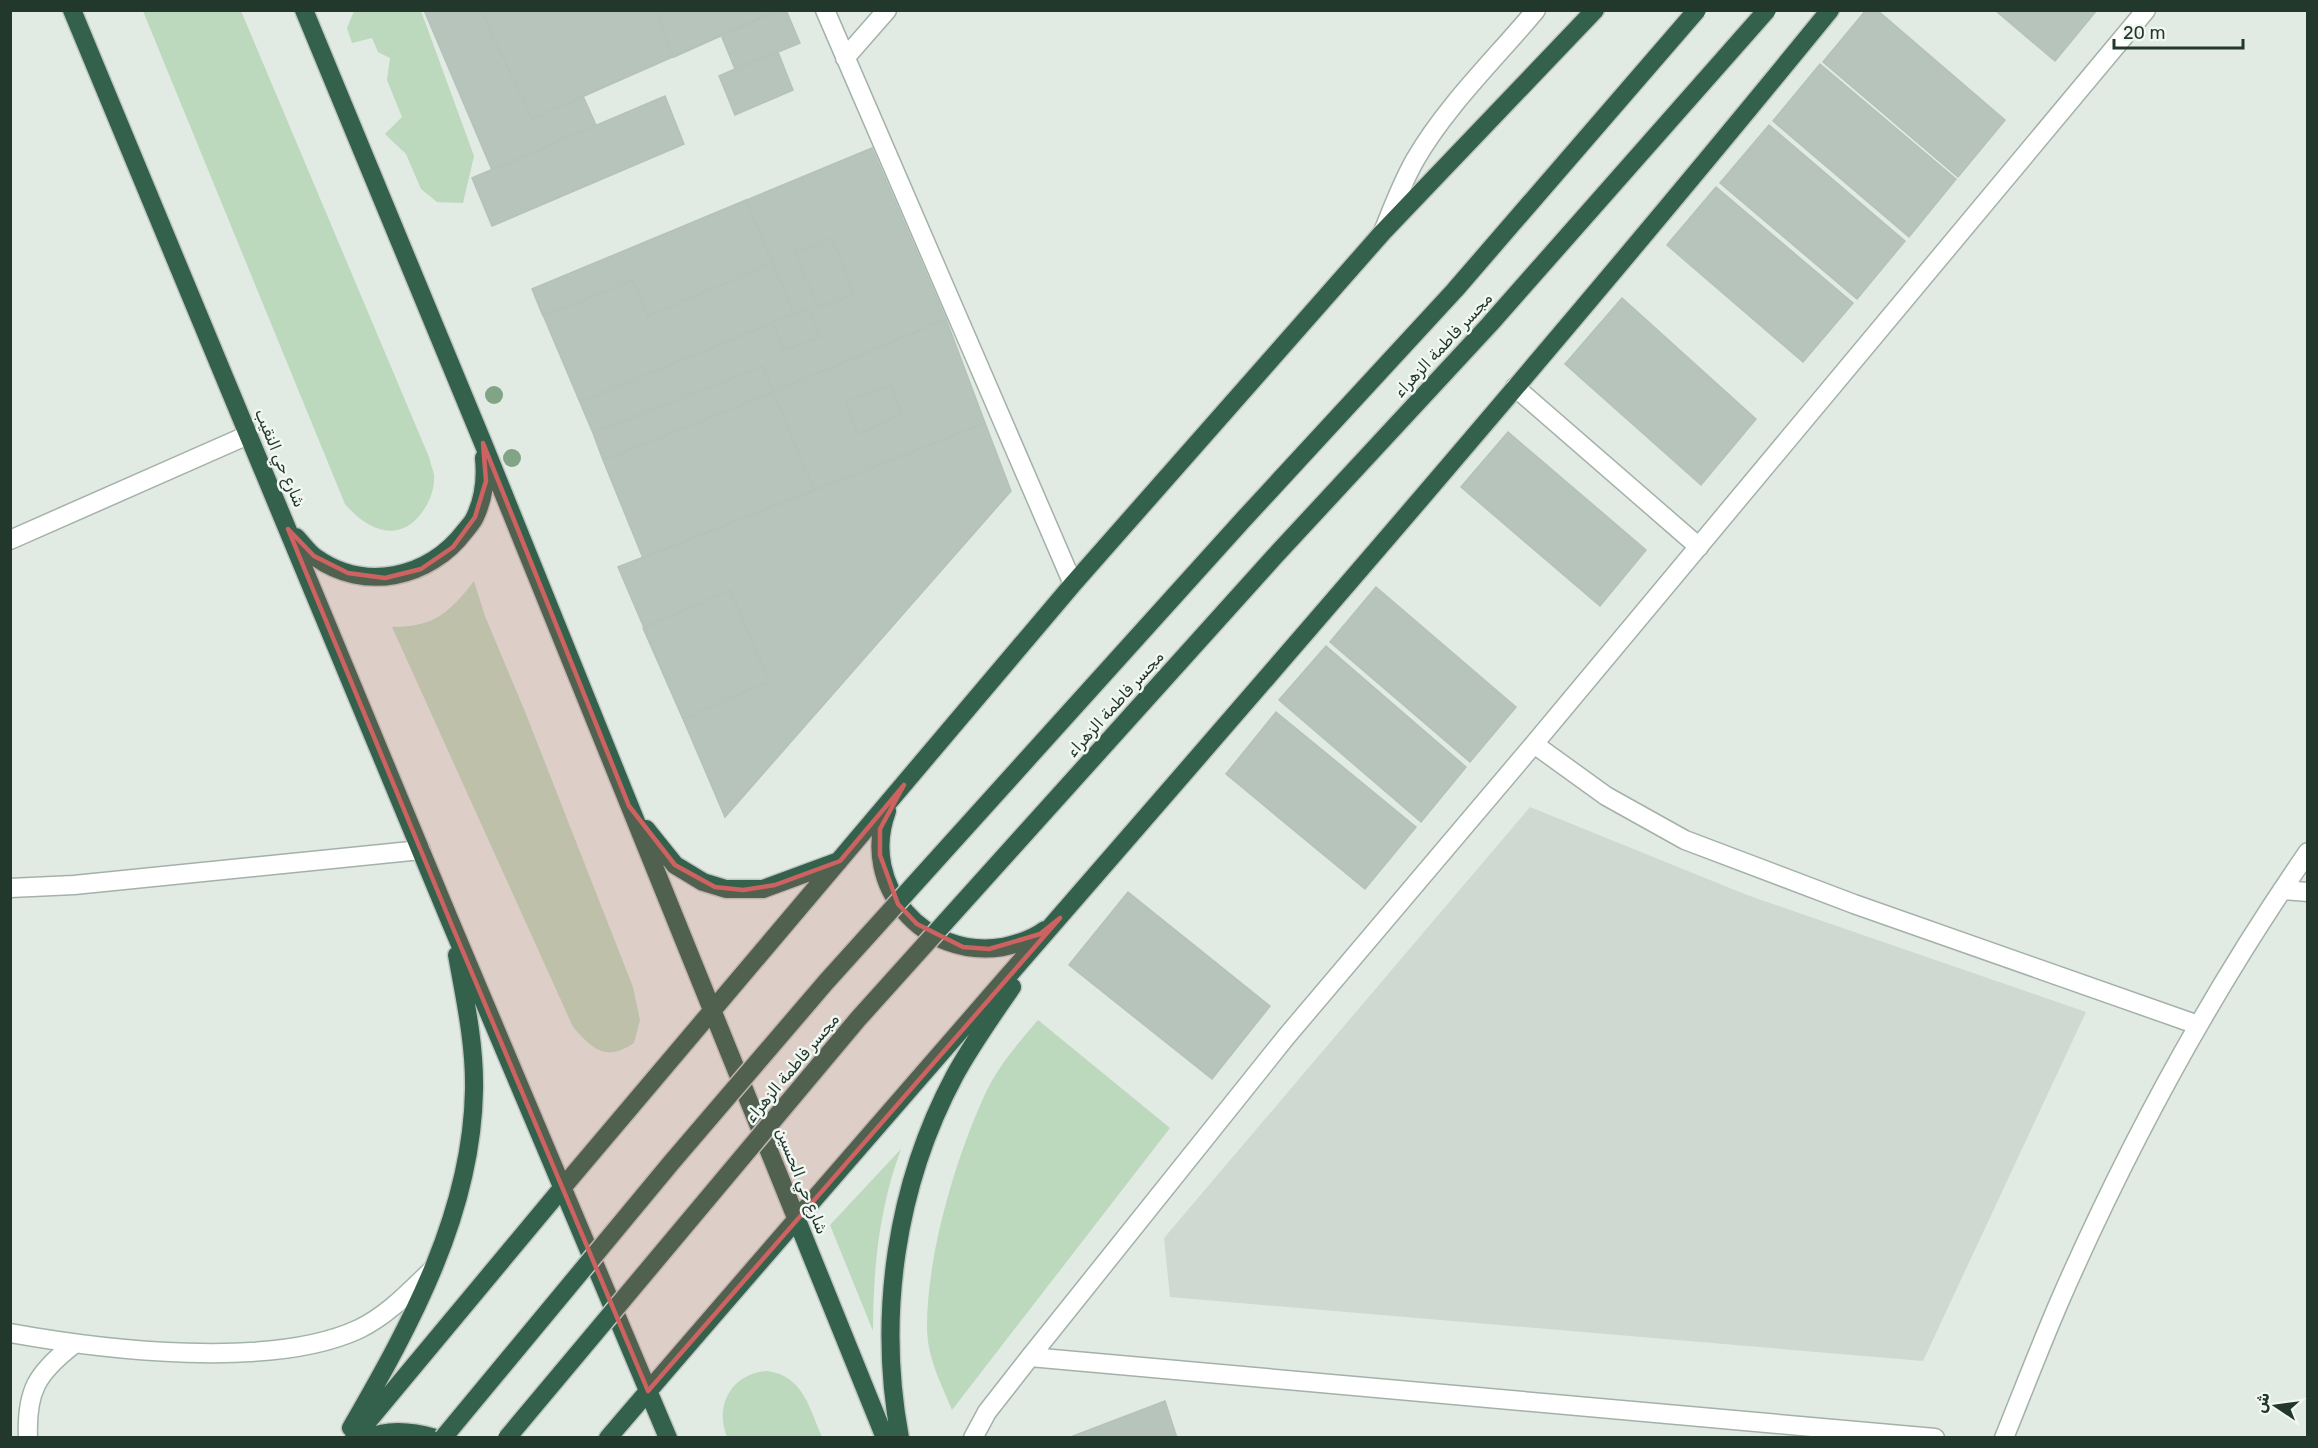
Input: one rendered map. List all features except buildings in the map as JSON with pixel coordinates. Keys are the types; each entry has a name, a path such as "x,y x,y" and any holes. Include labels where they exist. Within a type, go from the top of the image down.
{"highway":[{"name":"شارع حي النقيب","path":"72,10 450,921"},
{"path":"304,10 483,443 629,806 675,865 693,878 715,887 742,890 764,889 840,861"},
{"path":"354,1437 562,1187 1073,584 1383,232 1594,10"},
{"name":"مجسر فاطمة الزهراء","path":"443,1437 671,1163 826,982 1233,530 1455,290 1697,10"},
{"name":"مجسر فاطمة الزهراء","path":"507,1437 858,1019 1274,557 1490,324 1767,10"},
{"path":"608,1437 796,1218 1060,918 1515,387 1830,10"},
{"path":"288,529 314,556 348,573 385,578 421,569 453,548 475,517 486,481 483,443"},
{"path":"904,785 887,809 880,829 880,855 886,881 898,904 917,924 938,938 963,947 989,949 1015,944 1040,934 1060,918"},
{"name":"شارع حي الحسين","path":"629,806 885,1437"},
{"path":"900,1437 893,1394 892,1292 897,1251 914,1176 925,1142 947,1091 972,1045 1060,918"},
{"path":"450,921 668,1437"},
{"path":"345,1437 379,1379 433,1269 462,1189 473,1113 474,1087 471,1033 450,921"},
{"path":"369,1437 395,1431 435,1437"}],"street":[{"path":"825,10 1073,584"},
{"path":"845,58 887,10"},
{"path":"1383,232 1405,179 1431,137 1446,116 1536,10"},
{"path":"973,1437 987,1412 1030,1357 1286,1037 1699,547 2146,10"},
{"path":"1515,387 1699,547"},
{"path":"10,540 248,435"},
{"path":"1534,744 1606,796 1685,840 1854,904 2198,1025"},
{"path":"10,888 74,885 421,850"},
{"path":"2004,1437 2061,1298 2138,1136 2198,1025 2307,852"},
{"path":"2282,890 2307,892"},
{"path":"10,1333 73,1345 132,1350 247,1351 298,1346 341,1336 376,1320 433,1269"},
{"path":"28,1437 27,1412 35,1385 51,1362 73,1345"},
{"path":"1030,1357 1935,1437"}],"highlighted area":[{"path":"483,443 629,806 675,865 715,887 743,890 775,885 840,861 904,785 880,829 880,855 898,904 917,924 963,947 989,949 1040,934 1060,918 648,1391 450,921 288,529 314,556 348,573 385,578 421,569 453,547 475,517 486,481"}],"shaded area":[{"path":"1530,807 1747,895 2086,1012 1923,1361 1170,1297 1164,1238"}],"green space":[{"path":"143,11 241,11 429,457 434,485 428,503 414,522 404,528 394,531 373,527 345,504"},
{"path":"354,11 421,11 474,156 463,203 437,202 421,189 406,154 385,134 402,117 387,80 390,58 378,52 372,38 352,43 347,28"},
{"path":"474,581 485,616 633,987 640,1020 634,1043 615,1052 600,1051 587,1042 573,1027 392,627 419,624 439,616 457,602"},
{"path":"1038,1020 1170,1128 952,1410 935,1370 929,1349 927,1327 928,1299 938,1237 954,1175 987,1090 1004,1062"},
{"path":"901,1149 882,1216 874,1285 873,1331 830,1225"},
{"path":"768,1371 790,1380 804,1395 822,1437 727,1437 723,1413 729,1393 745,1378 755,1373"}]}
